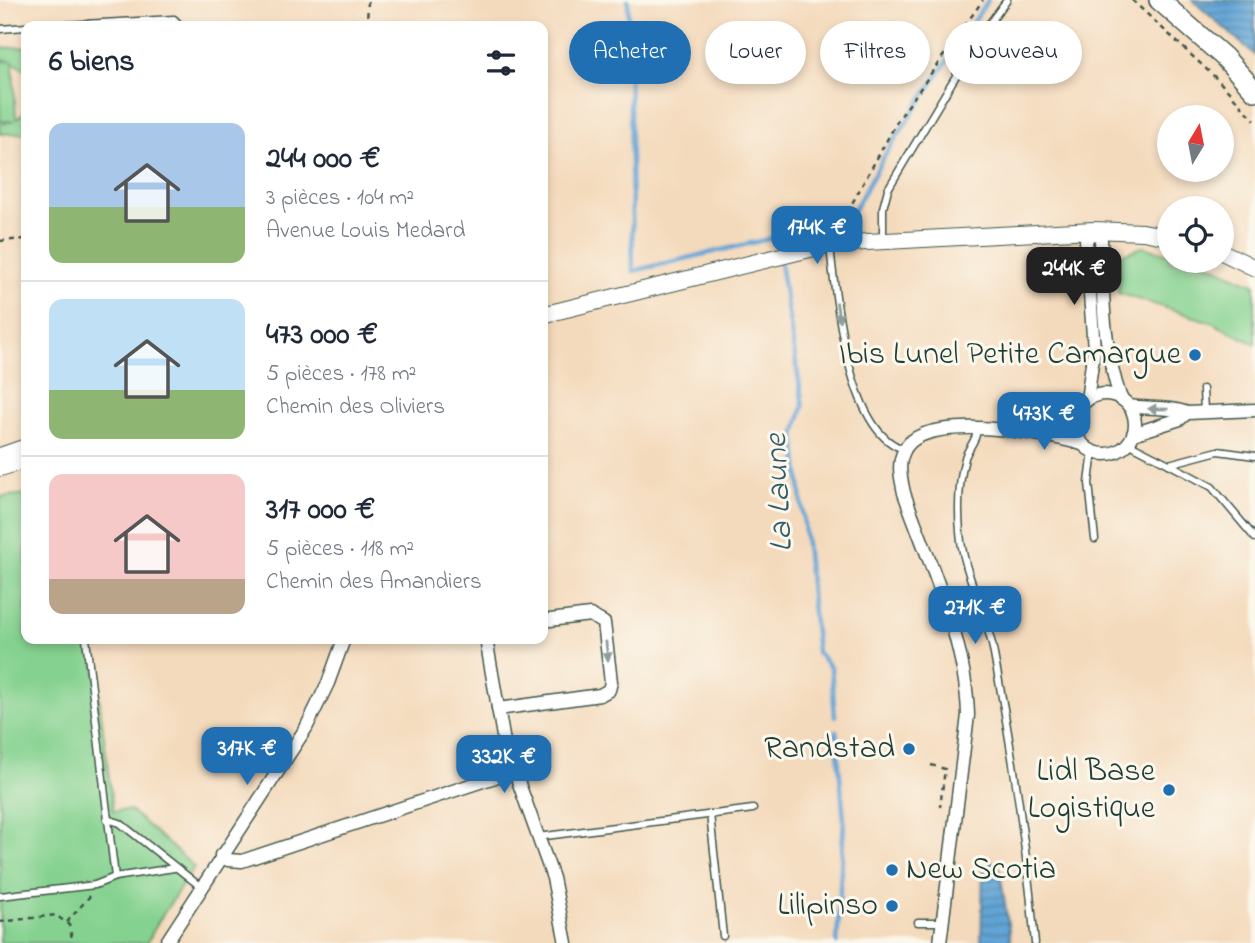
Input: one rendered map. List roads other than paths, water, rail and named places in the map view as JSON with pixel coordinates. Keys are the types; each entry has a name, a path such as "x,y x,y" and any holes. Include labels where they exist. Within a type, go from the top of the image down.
{"main road":[{"path":"1159,0 1224,57 1255,91"}],"street":[{"path":"1019,429 1028,423 1051,423 1077,413 1087,400 1094,349 1086,240 1094,230"},
{"path":"1094,230 1101,239 1104,334 1110,368 1135,425 1131,439"},
{"path":"548,314 830,244 1094,230 1157,235"},
{"path":"1234,257 1255,268"},
{"path":"1087,400 1104,395 1154,410 1177,409 1187,413 1255,410"},
{"path":"1077,413 1076,429 1088,447"},
{"path":"940,943 968,715 968,694 957,644 904,493 899,468 904,449 918,436 927,433 1019,429 1112,453 1131,439 1180,419 1187,413"},
{"path":"0,456 21,449"},
{"path":"0,468 21,462"},
{"path":"498,709 600,695 609,690 611,682 604,623 599,617 590,615 548,620"},
{"path":"166,943 306,728 342,644"},
{"path":"487,644 498,709 513,771 557,892 566,943"},
{"path":"221,855 228,860 243,861 513,771"}],"lane":[{"path":"883,240 883,208 888,189 978,39 1007,0"},
{"path":"138,21 176,21"},
{"path":"0,29 21,27"},
{"path":"830,244 837,314 853,381 868,415 884,435 904,449"},
{"path":"1203,389 1204,412"},
{"path":"977,429 977,438 965,456 960,500 960,533 968,574 993,645 1026,849 1035,943"},
{"path":"1131,439 1169,464 1212,487 1255,538"},
{"path":"1088,447 1095,539"},
{"path":"1169,464 1219,451 1255,456"},
{"path":"87,644 115,877"},
{"path":"538,837 753,809"},
{"path":"710,814 723,936"},
{"path":"107,819 120,823 201,887"},
{"path":"0,896 95,886 115,877 174,868"},
{"path":"918,922 943,922"}],"water":[{"path":"1192,0 1255,0 1255,55"},
{"path":"992,861 1000,871 1011,943 981,943 983,868"}],"waterway":[{"name":"La Laune","path":"628,0 633,271 777,237"},
{"path":"843,229 889,148 988,0"},
{"name":"La Laune","path":"780,263 803,406 795,435 817,652 831,668 835,716"},
{"name":"La Laune","path":"836,731 844,820 837,943"}],"place":[{"name":"Ibis Lunel Petite Camargue","path":"1195,355"},
{"name":"Randstad","path":"909,749"},
{"name":"Lidl Base Logistique","path":"1169,790"},
{"name":"New Scotia","path":"892,870"},
{"name":"Lilipinso","path":"892,906"}]}
